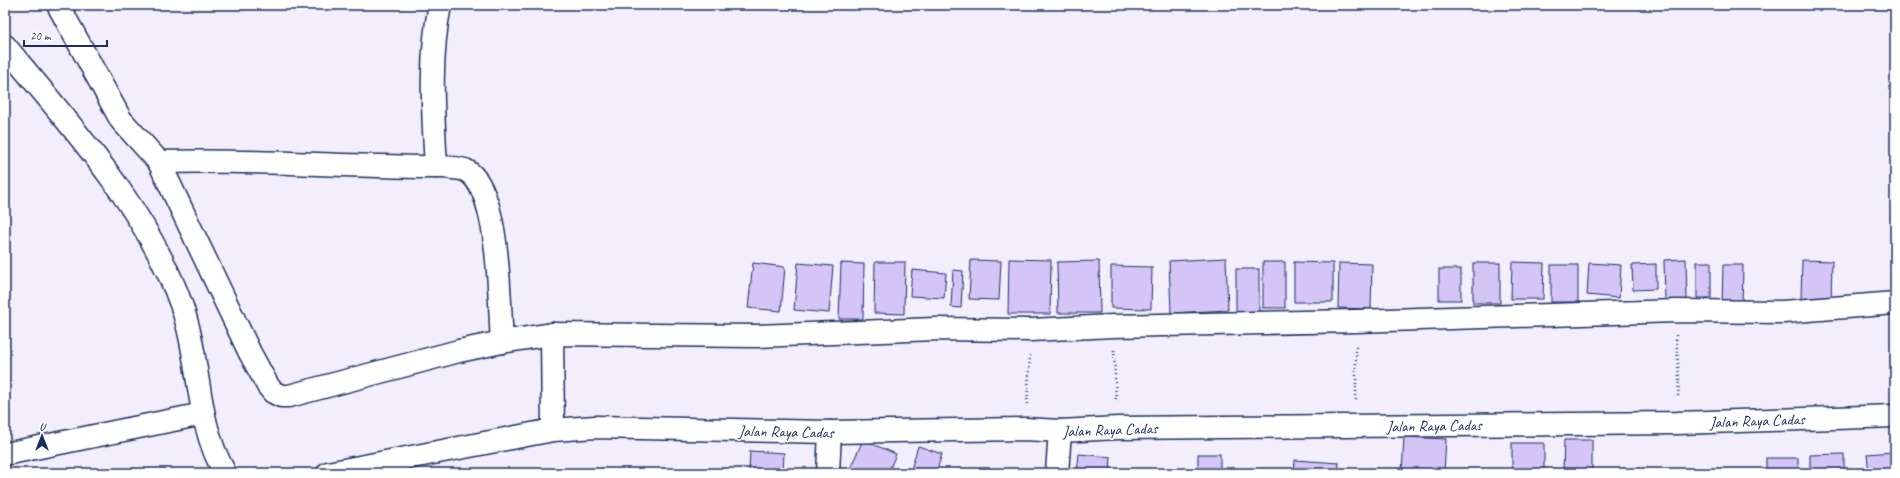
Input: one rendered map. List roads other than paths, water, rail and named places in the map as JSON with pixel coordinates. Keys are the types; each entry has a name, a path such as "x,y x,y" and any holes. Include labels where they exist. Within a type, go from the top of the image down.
{"street":[{"path":"58,5 122,120 159,162 250,353 268,386 273,392 281,396 289,396 452,353 502,342 552,334 756,336 935,329 1031,330 1113,326 1356,322 1676,311 1783,312 1895,303"},
{"path":"436,167 432,92 437,20 440,5"},
{"path":"5,46 70,125 130,205 159,254 170,276 186,318 204,414 210,436 224,471"},
{"path":"159,162 216,160 304,165 436,167 465,170 475,178 485,195 493,224 502,342"},
{"path":"552,334 553,423"},
{"path":"5,454 204,414"},
{"name":"Jalan Raya Cadas","path":"328,473 553,423 595,427 830,432 1025,429 1060,431 1118,428 1677,423 1895,416"},
{"path":"1057,473 1060,431"},
{"path":"828,473 830,432"}]}
